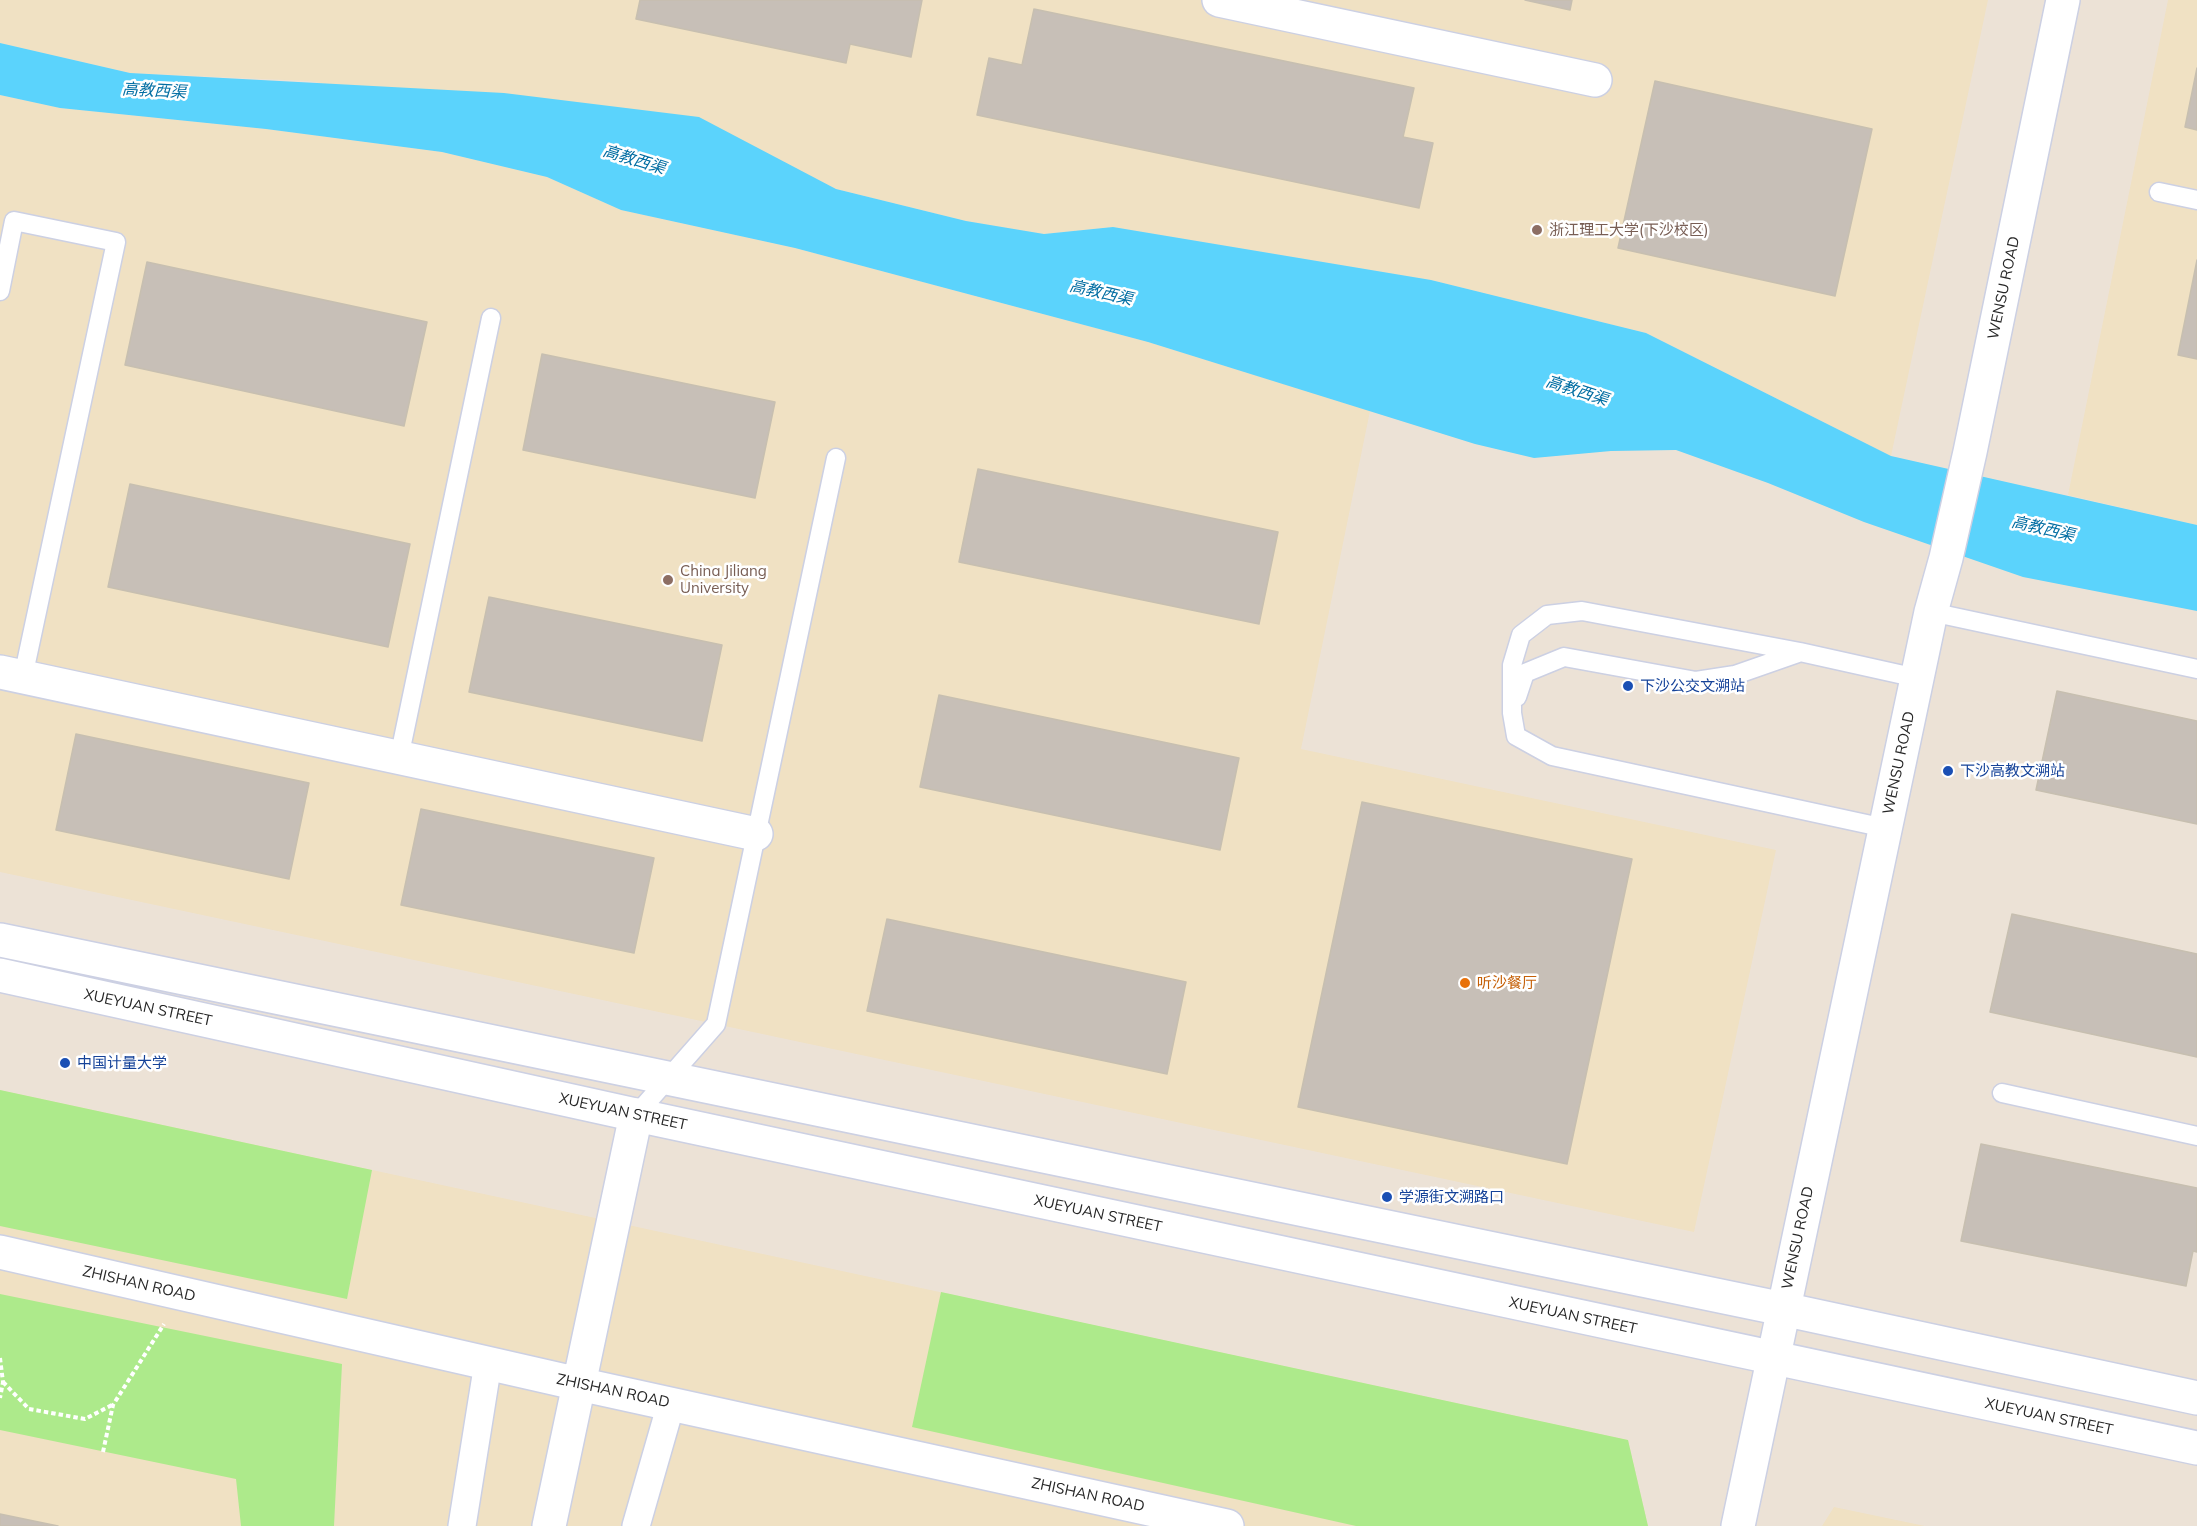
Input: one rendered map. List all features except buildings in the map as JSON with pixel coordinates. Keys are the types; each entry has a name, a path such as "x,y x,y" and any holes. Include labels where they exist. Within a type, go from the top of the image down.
{"main road":[{"path":"1219,0 1595,80"},
{"name":"WENSU ROAD","path":"1738,1526 1931,612 1970,452 2063,0"},
{"path":"12,675 756,834"},
{"path":"0,940 1783,1309 2197,1398"},
{"name":"XUEYUAN STREET","path":"0,975 636,1115 2197,1448"},
{"path":"549,1526 636,1115"},
{"name":"ZHISHAN ROAD","path":"0,1252 579,1384 1227,1526"}],"street":[{"path":"462,1526 488,1363"},
{"path":"636,1526 671,1404"}],"lane":[{"path":"2159,192 2197,200"},
{"path":"0,291 14,221 116,242 12,675"},
{"path":"399,758 491,318"},
{"path":"636,1115 716,1024 836,458"},
{"path":"1885,828 1552,756 1516,736 1512,713 1512,665 1521,635 1546,615 1582,611 1800,652 1917,678"},
{"path":"1931,612 2197,669"},
{"path":"1512,713 1525,673 1564,657 1696,681 1736,675 1800,652"},
{"path":"2002,1093 2197,1136"}],"path":[{"path":"103,1452 113,1405 183,1294"},
{"path":"0,1358 3,1382 0,1398"},
{"path":"3,1382 30,1409 85,1419 113,1405"}],"shaded area":[{"name":"浙江理工大学(下沙校区)","path":"0,0 1988,0 1891,456 1646,333 1431,280 1113,227 1044,234 966,221 836,189 774,157 308,81 130,73 0,43"},
{"path":"2168,0 2197,0 2197,525 2068,495"},
{"name":"China Jiliang University","path":"0,95 60,108 266,129 442,152 547,177 621,210 795,248 1148,342 1370,411 1301,749 1776,850 1694,1232 0,872"},
{"path":"0,1090 1628,1440 1648,1526 0,1526"},
{"path":"1834,1507 1925,1526 1822,1526"}],"green space":[{"path":"0,1090 372,1170 347,1299 0,1226"},
{"path":"941,1292 1628,1440 1648,1526 1356,1526 912,1427"},
{"path":"0,1294 342,1364 334,1526 241,1526 236,1479 0,1430"}],"water":[{"name":"高教西渠","path":"0,43 130,73 504,93 699,117 836,189 966,221 1044,234 1113,227 1431,280 1646,333 1891,456 2197,525 2197,611 2023,577 1864,522 1768,483 1676,450 1611,451 1534,458 1475,444 1148,342 795,248 621,210 547,177 442,152 266,129 60,108 0,95"}],"place":[{"name":"浙江理工大学(下沙校区)","path":"1537,230"},
{"name":"China Jiliang University","path":"668,580"},
{"name":"下沙公交文溯站","path":"1628,686"},
{"name":"下沙高教文溯站","path":"1948,771"},
{"name":"听沙餐厅","path":"1465,983"},
{"name":"中国计量大学","path":"65,1063"},
{"name":"学源街文溯路口","path":"1387,1197"}]}
